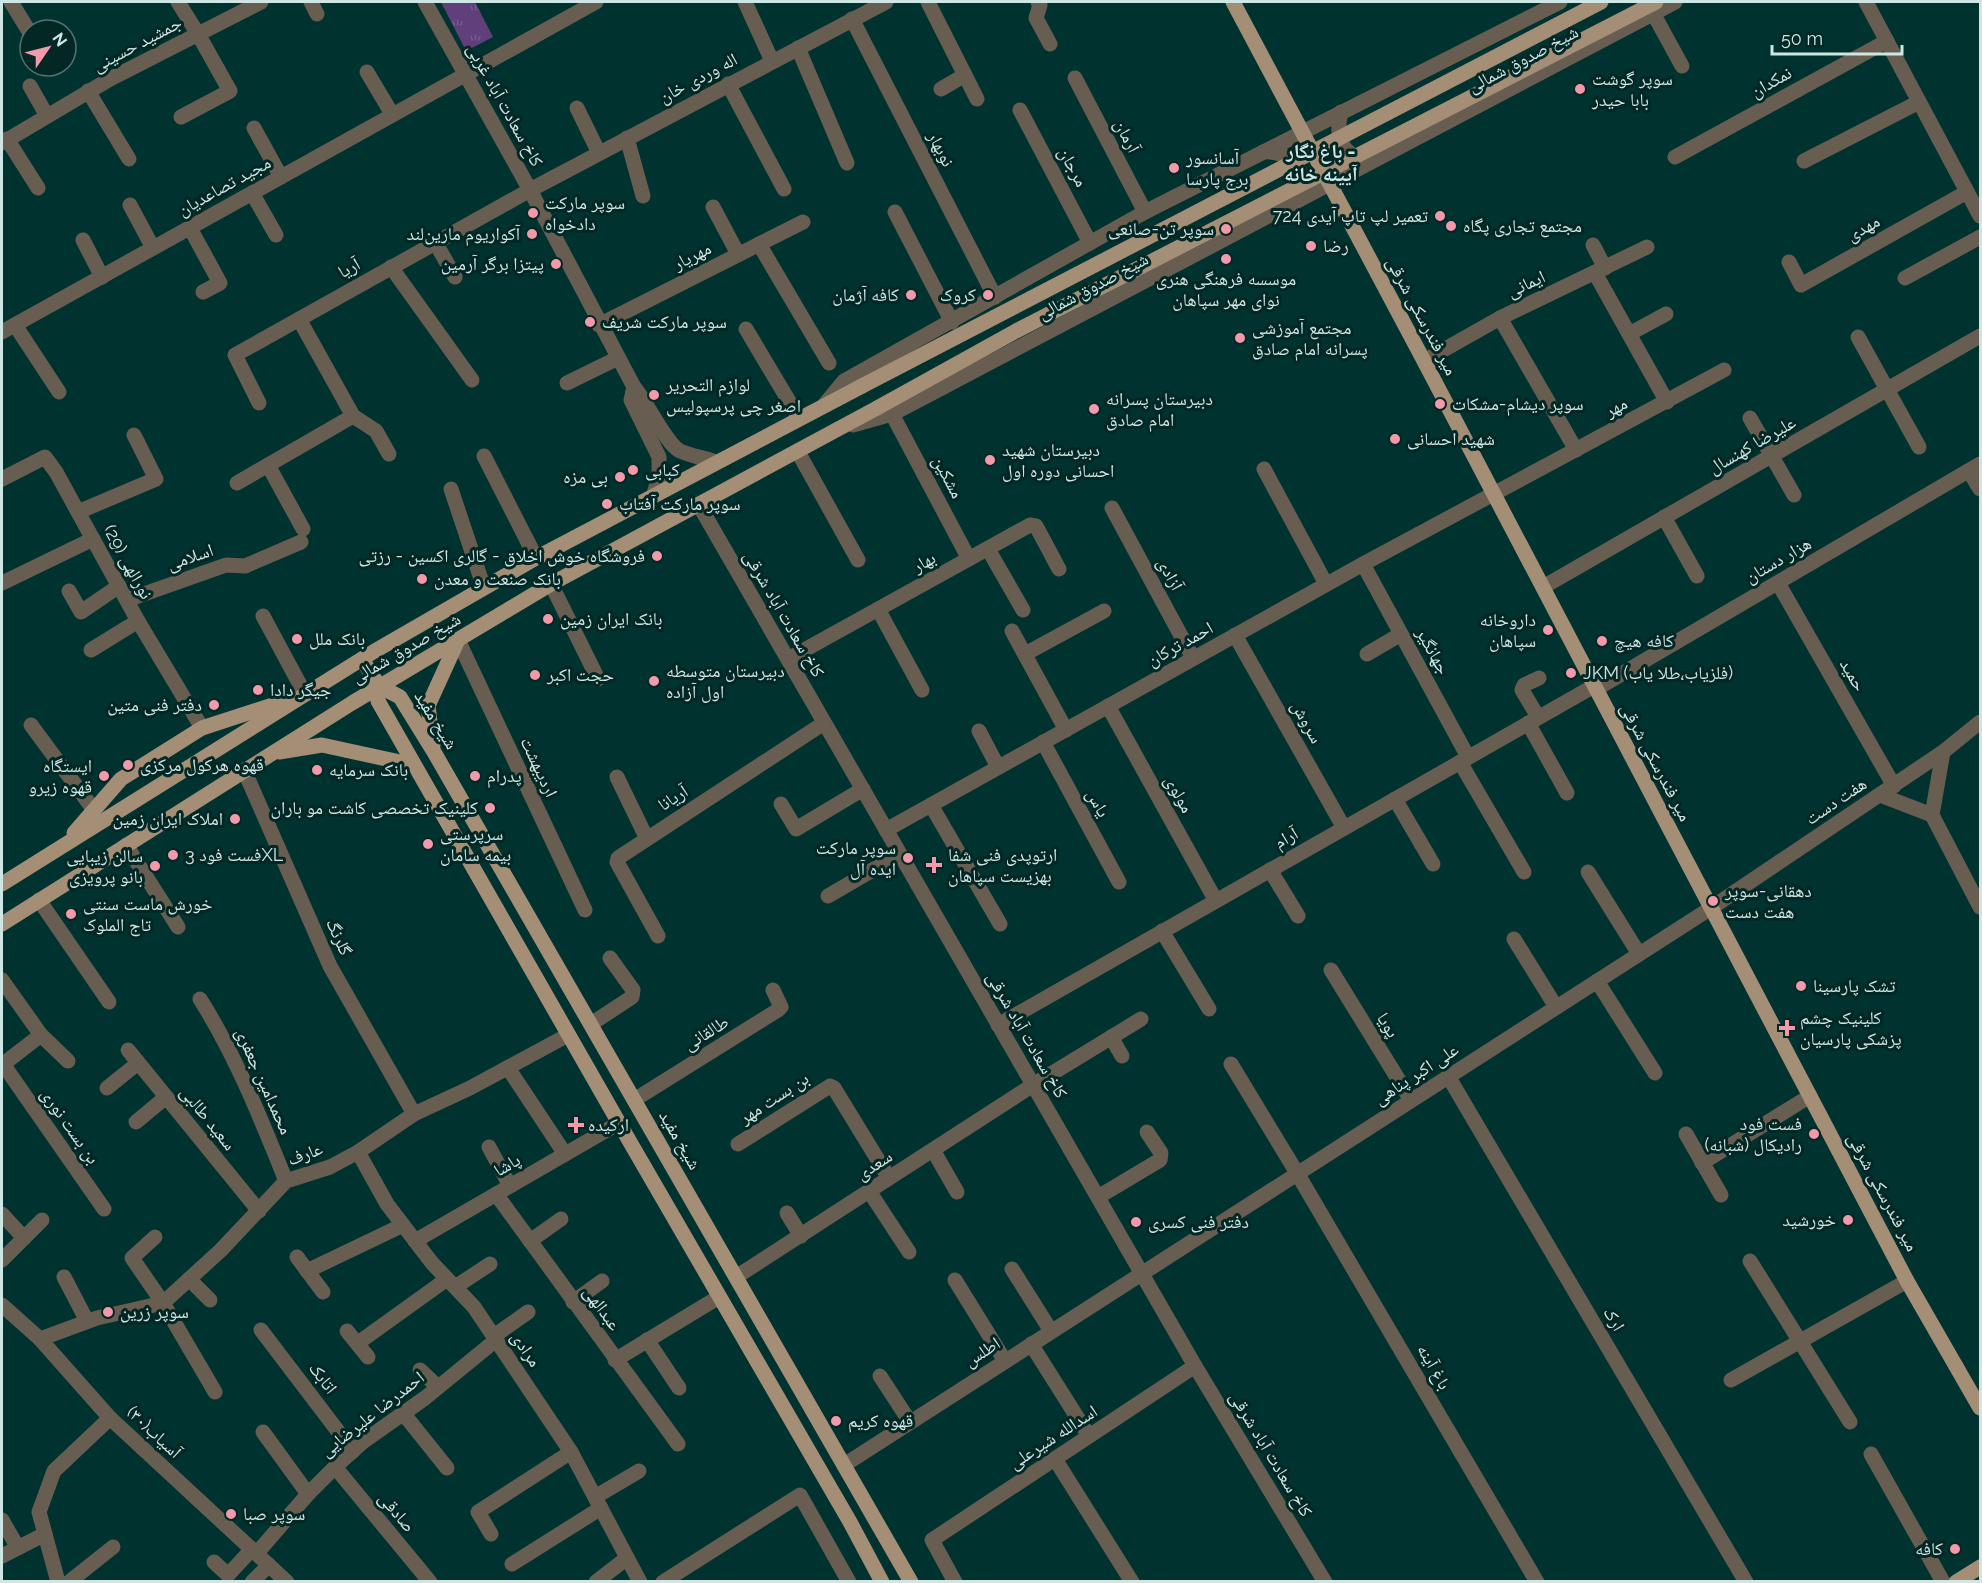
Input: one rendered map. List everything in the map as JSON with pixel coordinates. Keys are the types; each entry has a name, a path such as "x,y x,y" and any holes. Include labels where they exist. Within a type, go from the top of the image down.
{"main road":[{"name":"میر فندرسکی شرقی","path":"1233,2 1907,1281 1980,1408"},
{"name":"شیخ صدوق شمالی","path":"4,877 62,846 305,694 536,558 825,404 1601,2"},
{"name":"شیخ صدوق شمالی","path":"2,924 379,686 551,584 844,427 1016,331 1654,7"},
{"path":"434,752 428,706 458,640"},
{"path":"363,659 379,686 378,701 414,765 882,1581"},
{"name":"شیخ مفید","path":"379,686 400,697 434,752 911,1581"},
{"path":"62,846 121,779 202,728 305,694"},
{"path":"270,754 322,745 414,765"},
{"path":"824,1478 832,1484 841,1482 845,1479 845,1467"},
{"path":"850,1522 851,1513 857,1507 869,1509"},
{"path":"1956,1581 1980,1567"}],"street":[{"path":"11,2 21,18"},
{"path":"178,2 230,91 181,117"},
{"name":"جمشید حسینی","path":"4,141 88,91 261,2"},
{"name":"کاخ سعادت آباد غربی","path":"425,2 530,190 599,325 634,387"},
{"name":"مجید تصاعدیان","path":"8,328 596,2"},
{"path":"745,2 772,61"},
{"name":"اله وردی خان","path":"530,190 886,2"},
{"path":"928,2 977,99"},
{"path":"1038,2 1040,5 1036,18 1050,44"},
{"name":"شیخ صدوق شمالی","path":"825,404 844,381 1145,212 1560,2"},
{"name":"شیخ صدوق شمالی","path":"844,427 892,414 1369,162 1654,7 1675,2"},
{"path":"1866,2 1919,102 1973,196 1980,216"},
{"path":"1654,7 1682,66"},
{"name":"نوبهار","path":"852,19 995,297"},
{"name":"نمکدان","path":"1675,157 1887,41"},
{"path":"798,48 847,163"},
{"path":"367,72 393,114"},
{"path":"941,89 965,75"},
{"name":"آرمان","path":"1075,78 1145,212"},
{"path":"729,84 784,189"},
{"path":"30,86 47,116"},
{"path":"88,91 129,159"},
{"path":"1804,160 1919,102"},
{"path":"578,108 598,153"},
{"name":"مرجان","path":"1020,110 1090,243"},
{"path":"1341,112 1337,128 1342,145 1353,157 1369,162"},
{"path":"254,128 281,177"},
{"path":"627,138 643,196"},
{"path":"4,141 38,188"},
{"path":"1262,152 1275,151 1288,156 1297,165 1301,178 1299,191 1292,202"},
{"name":"آریا","path":"259,403 235,355 530,190"},
{"path":"252,193 276,236"},
{"name":"مهدی","path":"1789,262 1801,285 1973,196"},
{"path":"130,204 153,248"},
{"path":"713,207 738,254"},
{"path":"895,212 952,321"},
{"name":"مهریار","path":"599,325 803,222"},
{"path":"190,228 220,283 203,292"},
{"path":"1905,278 1980,237"},
{"path":"83,240 102,277"},
{"path":"435,242 455,277"},
{"path":"759,244 829,363"},
{"path":"1593,245 1600,271 1629,334 1667,402"},
{"name":"ایمانی","path":"1424,361 1500,318 1647,247"},
{"path":"391,267 472,380"},
{"path":"1629,334 1666,314"},
{"path":"1500,318 1576,450"},
{"path":"299,319 353,416 376,431 389,454"},
{"path":"8,328 59,392"},
{"path":"746,329 800,418"},
{"name":"علیرضا کهنسال","path":"1543,587 1980,336"},
{"path":"1858,337 1919,447"},
{"path":"567,383 618,358"},
{"name":"مهر","path":"1494,495 1724,370"},
{"path":"634,387 673,446 681,451 716,462"},
{"path":"634,387 631,400 659,457 659,476 654,494"},
{"name":"مشکین","path":"892,414 969,559"},
{"path":"237,483 353,416"},
{"path":"1750,418 1794,495"},
{"path":"78,512 156,479 134,435"},
{"path":"798,452 858,560"},
{"path":"484,456 536,558"},
{"name":"نورالهی (29)","path":"2,479 45,457 56,472 138,621 202,728"},
{"name":"اسلامی","path":"127,600 226,565 244,566 302,536 268,465"},
{"path":"1975,468 1980,489"},
{"name":"هزار دستان","path":"1595,687 1975,468"},
{"path":"1264,469 1326,584"},
{"path":"451,489 484,588"},
{"name":"احمد ترکان","path":"886,830 1326,584 1494,495"},
{"name":"کاخ سعادت آباد شرقی","path":"699,505 1195,1366 1325,1581"},
{"name":"آزادی","path":"1112,508 1194,658"},
{"path":"1664,517 1696,576"},
{"name":"بهار","path":"788,659 1034,524 1059,569"},
{"path":"2,583 93,538"},
{"path":"988,549 1023,610"},
{"name":"جهانگیر","path":"1363,564 1524,872"},
{"name":"حمید","path":"1778,583 1894,786"},
{"path":"551,584 598,679"},
{"path":"69,591 81,612 119,586"},
{"path":"878,609 922,690"},
{"path":"1025,654 1104,611"},
{"path":"263,616 305,694"},
{"path":"91,650 138,621"},
{"path":"1012,631 1066,730"},
{"path":"1366,654 1401,634"},
{"name":"سروش","path":"1235,635 1344,828"},
{"name":"اردیبهشت","path":"458,640 585,910"},
{"path":"1539,678 1524,685 1522,690 1533,720 1567,793"},
{"name":"آرام","path":"999,1025 1533,720 1595,687"},
{"name":"مولوی","path":"1108,706 1216,901"},
{"name":"هفت دست","path":"1711,908 1894,786 1943,752 1980,722"},
{"name":"آریانا","path":"658,936 617,862 620,855 824,723"},
{"path":"31,725 94,810"},
{"path":"979,731 998,767"},
{"name":"یاس","path":"1043,742 1119,882"},
{"path":"1943,752 1932,815 1980,907"},
{"name":"گلرنگ","path":"244,770 330,966 414,1114"},
{"path":"617,777 647,838"},
{"path":"781,804 796,829 863,789"},
{"path":"1880,795 1932,815"},
{"path":"1395,799 1433,864"},
{"path":"931,805 1000,924"},
{"path":"126,845 178,927"},
{"path":"828,896 900,854"},
{"path":"1270,870 1298,915"},
{"path":"1588,872 1639,954"},
{"path":"39,900 109,1002"},
{"name":"علی اکبر پناهی","path":"1142,1273 1711,908"},
{"path":"1162,931 1209,1009"},
{"path":"1514,939 1556,1007"},
{"path":"591,1024 632,997 634,993 610,958"},
{"name":"پویا","path":"1331,969 1411,1100"},
{"path":"2,980 41,1035 68,1061"},
{"path":"1597,981 1655,1073"},
{"name":"طالقانی","path":"634,1100 778,1010 781,1007 773,990"},
{"name":"محمدامین جعفری","path":"200,999 221,1033 286,1181"},
{"name":"سعدی","path":"736,1277 1033,1085 1141,1019"},
{"path":"2,1065 41,1035"},
{"name":"عارف","path":"40,1339 87,1321 163,1303 259,1211 286,1181 330,1167 358,1152 414,1114 470,1088 568,1035"},
{"path":"1111,1037 1122,1056"},
{"name":"سعید طالبی","path":"128,1050 259,1211"},
{"path":"107,1088 138,1063"},
{"name":"باغ آینه","path":"1231,1064 1537,1581"},
{"name":"بن بست نوری","path":"2,1065 104,1209"},
{"path":"508,1068 565,1154"},
{"name":"ارک","path":"1448,1076 1746,1581"},
{"name":"بن بست مهر","path":"738,1144 830,1086 834,1088 889,1178"},
{"path":"1702,1163 1810,1096"},
{"path":"136,1122 166,1097"},
{"name":"پاشا","path":"415,1241 619,1123"},
{"path":"1098,1197 1160,1160 1161,1154 1147,1132"},
{"path":"1686,1134 1721,1195"},
{"name":"عبدالهی","path":"489,1147 503,1190 530,1241 678,1444"},
{"path":"933,1150 957,1192"},
{"name":"مرادی","path":"358,1152 387,1204 415,1241 474,1307 571,1452 640,1581"},
{"path":"869,1191 909,1251"},
{"path":"787,1213 801,1236"},
{"path":"2,1214 24,1238"},
{"path":"530,1241 561,1219"},
{"path":"2,1260 42,1220"},
{"path":"308,1271 403,1225"},
{"path":"155,1237 132,1258 163,1303 215,1392"},
{"path":"297,1257 323,1292"},
{"path":"1750,1261 1850,1422"},
{"path":"358,1343 451,1283 490,1264"},
{"path":"1012,1269 1051,1331"},
{"name":"اطلس","path":"845,1467 910,1422 1142,1273"},
{"path":"64,1277 87,1321"},
{"path":"189,1279 210,1300"},
{"path":"955,1280 1005,1361"},
{"path":"573,1302 602,1281"},
{"path":"1731,1380 1907,1281"},
{"path":"615,1360 720,1297"},
{"name":"آسیاب(۳۰)","path":"2,1305 40,1339 110,1418 287,1581"},
{"name":"احمدرضا علیرضایی","path":"214,1562 228,1575 334,1467 438,1387 528,1312"},
{"name":"اتابک","path":"261,1330 353,1451"},
{"path":"348,1331 368,1357"},
{"path":"647,1340 679,1388"},
{"path":"1031,1344 1089,1436"},
{"name":"اسدالله شیرعلی","path":"955,1581 932,1540 1195,1366"},
{"path":"420,1370 438,1387"},
{"path":"880,1376 910,1422"},
{"path":"403,1413 447,1468"},
{"path":"58,1581 39,1512 54,1471 110,1418"},
{"path":"263,1432 308,1494"},
{"path":"491,1534 478,1512 571,1452"},
{"path":"1871,1454 1943,1581"},
{"path":"1055,1459 1132,1581"},
{"name":"صادقی","path":"334,1467 430,1581"},
{"path":"512,1564 639,1471"},
{"path":"663,1581 800,1495 849,1581"},
{"path":"2,1520 18,1548"},
{"path":"2,1556 45,1534"},
{"path":"69,1581 113,1547"},
{"path":"596,1581 627,1558"},
{"path":"252,1581 269,1565"}],"green space":[{"path":"441,2 475,2 493,37 466,51"}],"place":[{"name":"سوپر گوشت بابا حیدر","path":"1580,89"},
{"name":"آسانسور برج پارسا","path":"1174,168"},
{"name":"سوپر مارکت دادخواه","path":"533,213"},
{"name":"تعمیر لپ تاپ آیدی 724","path":"1440,216"},
{"name":"مجتمع تجاری پگاه","path":"1451,226"},
{"name":"سوپر تن-صانعی","path":"1226,229"},
{"name":"آکواریوم مارین‌لند","path":"532,234"},
{"name":"رضا","path":"1311,246"},
{"name":"موسسه فرهنگی هنری نوای مهر سپاهان","path":"1226,259"},
{"name":"پيتزا برگر آرمين","path":"556,264"},
{"name":"کافه آژمان","path":"911,295"},
{"name":"کروک","path":"988,295"},
{"name":"سوپر مارکت شریف","path":"590,322"},
{"name":"مجتمع آموزشی پسرانه امام صادق","path":"1240,338"},
{"name":"لوازم التحریر اصغر چی پرسپولیس","path":"654,395"},
{"name":"سوپر دیشام-مشکات","path":"1440,404"},
{"name":"دبیرستان پسرانه امام صادق","path":"1094,409"},
{"name":"شهید احسانی","path":"1395,439"},
{"name":"دبیرستان شهید احسانى دوره اول","path":"990,460"},
{"name":"کبابی","path":"633,470"},
{"name":"بی مزه","path":"620,477"},
{"name":"سوپر مارکت آفتاب","path":"607,504"},
{"name":"فروشگاه خوش اخلاق - گالری اکسین - رزتی","path":"657,556"},
{"name":"بانک صنعت و معدن","path":"422,579"},
{"name":"بانک ایران زمین","path":"548,619"},
{"name":"داروخانه سپاهان","path":"1548,630"},
{"name":"بانک ملل","path":"297,639"},
{"name":"کافه هیچ","path":"1602,641"},
{"name":"JKM (فلزیاب،طلا یاب)","path":"1571,673"},
{"name":"حجت اکبر","path":"535,675"},
{"name":"دبیرستان متوسطه اول آزاده","path":"654,681"},
{"name":"جیگر دادا","path":"258,690"},
{"name":"دفتر فنی متین","path":"214,705"},
{"name":"قهوه هرکول مرکزی","path":"128,765"},
{"name":"بانک سرمایه","path":"317,770"},
{"name":"ایستگاه قهوه زیرو","path":"104,776"},
{"name":"پدرام","path":"475,776"},
{"name":"کلینیک تخصصی کاشت مو باران","path":"490,808"},
{"name":"املاک ایران زمین","path":"235,819"},
{"name":"سرپرستی بیمه سامان","path":"428,844"},
{"name":"فست فود 3XL","path":"173,855"},
{"name":"سوپر مارکت ایده آل","path":"908,858"},
{"name":"ارتوپدی فنی شفا بهزیست سپاهان","path":"934,865"},
{"name":"سالن زیبایی بانو پرویزی","path":"155,866"},
{"name":"دهقانی-سوپر هفت دست","path":"1713,901"},
{"name":"خورش ماست سنتی تاج الملوک","path":"71,914"},
{"name":"تشک پارسینا","path":"1801,986"},
{"name":"کلینیک چشم پزشکی پارسیان","path":"1787,1028"},
{"name":"ارکیده","path":"576,1125"},
{"name":"فست فود رادیکال (شبانه)","path":"1814,1134"},
{"name":"خورشید","path":"1848,1220"},
{"name":"دفتر فنی کسری","path":"1136,1222"},
{"name":"سوپر زرین","path":"108,1312"},
{"name":"قهوه کریم","path":"836,1421"},
{"name":"سوپر صبا","path":"231,1514"},
{"name":"کافه","path":"1955,1549"}],"district":[{"name":"باغ نگار - آیینه خانه","path":"1321,162"}]}
